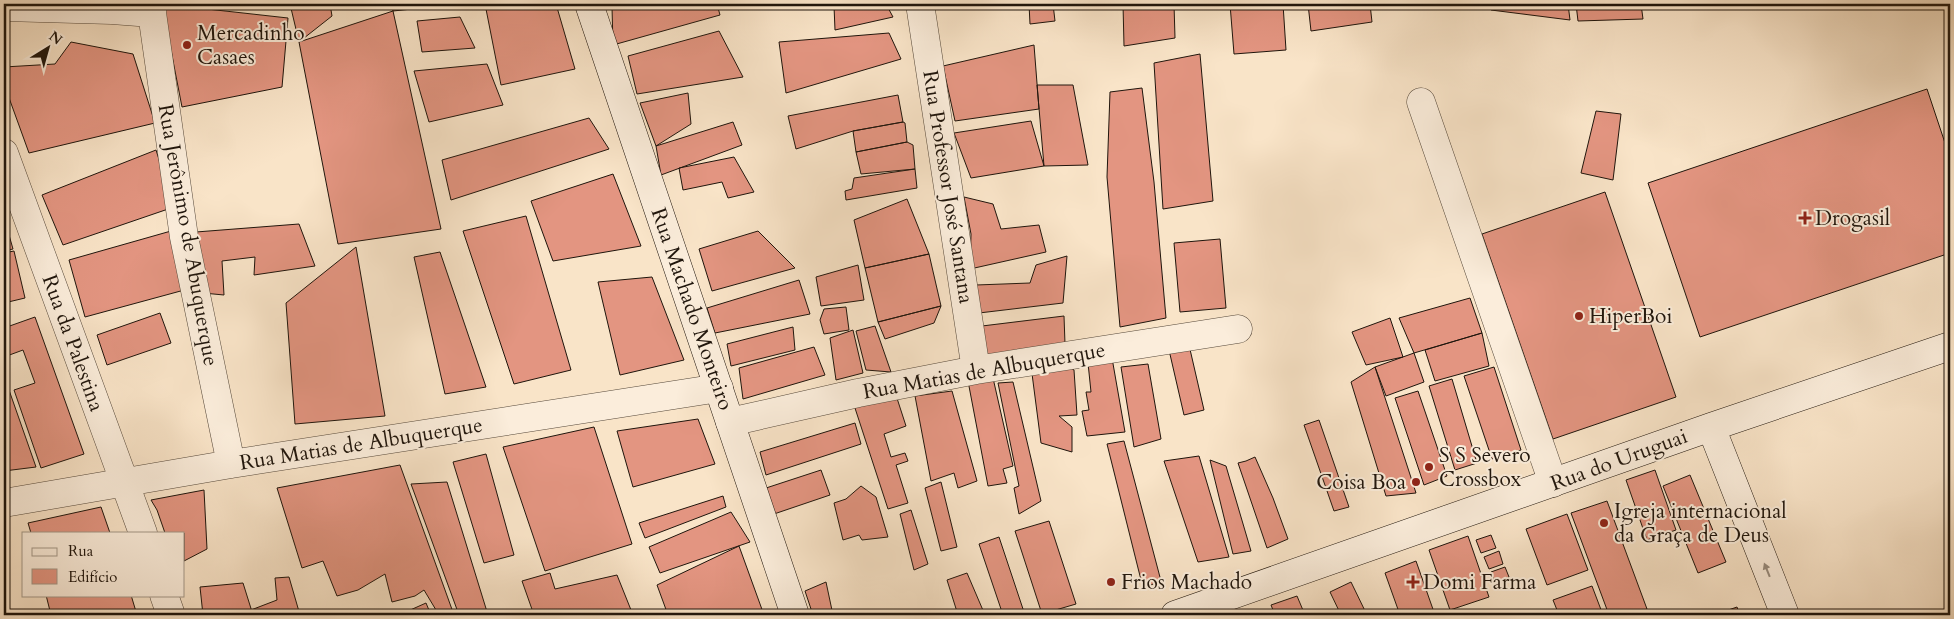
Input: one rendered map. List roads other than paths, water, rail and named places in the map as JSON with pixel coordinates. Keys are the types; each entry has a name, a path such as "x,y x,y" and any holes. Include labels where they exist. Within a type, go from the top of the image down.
{"street":[{"name":"Rua Machado Monteiro","path":"589,4 795,615"},
{"name":"Rua Professor José Santana","path":"920,4 976,370"},
{"path":"4,7 112,10 152,8"},
{"name":"Rua Jerônimo de Abuquerque","path":"152,8 184,237 231,464"},
{"path":"1421,102 1553,483"},
{"name":"Rua da Palestina","path":"4,153 143,532"},
{"name":"Rua Matias de Albuquerque","path":"730,422 858,393 976,370 1238,329"},
{"name":"Rua do Uruguai","path":"1175,615 1711,427 1950,346"},
{"name":"Rua Matias de Albuquerque","path":"4,503 125,484 231,464 718,388"},
{"path":"1711,427 1785,615"},
{"path":"164,596 171,615"}],"place":[{"name":"Mercadinho Casaes","path":"187,45"},
{"name":"Drogasil","path":"1805,218"},
{"name":"HiperBoi","path":"1579,316"},
{"name":"S S Severo Crossbox","path":"1429,467"},
{"name":"Coisa Boa","path":"1416,482"},
{"name":"Igreja internacional da Graça de Deus","path":"1604,523"},
{"name":"Frios Machado","path":"1111,582"},
{"name":"Domi Farma","path":"1413,582"}]}
